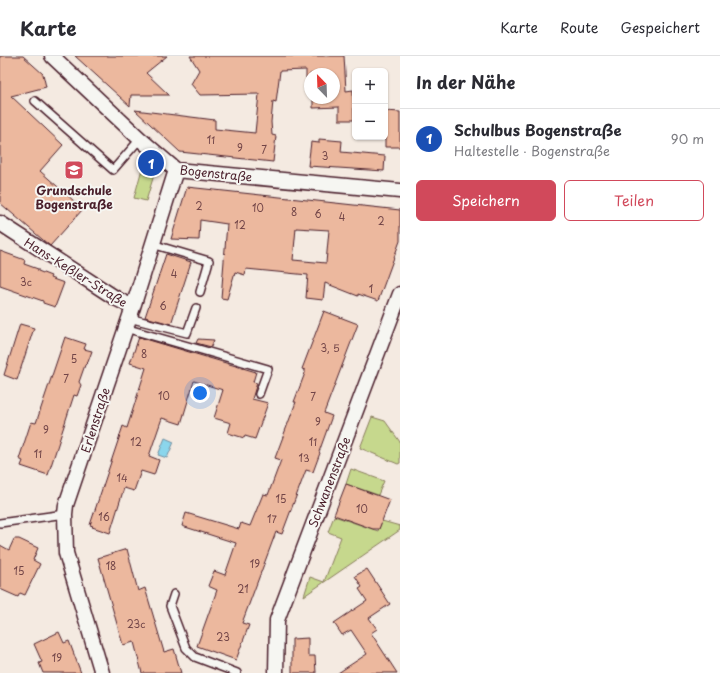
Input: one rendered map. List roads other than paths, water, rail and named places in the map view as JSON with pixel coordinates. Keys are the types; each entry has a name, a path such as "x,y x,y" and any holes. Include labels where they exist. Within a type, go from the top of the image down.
{"street":[{"name":"Bogenstraße","path":"52,56 140,139 176,170 400,191"},
{"name":"Erlenstraße","path":"102,673 81,609 66,553 66,505 129,318 176,170"},
{"name":"Hans-Keßler-Straße","path":"0,223 117,299 129,318"},
{"name":"Schwanenstraße","path":"276,673 277,620 400,294"}],"lane":[{"path":"35,101 113,170 140,139"},
{"path":"152,244 209,261 200,292"},
{"path":"129,318 187,333 196,308"},
{"path":"129,318 268,369 259,394"},
{"path":"0,523 65,514"},
{"path":"174,594 170,606 189,653 195,657 236,673"}],"water":[{"path":"165,438 174,442 167,458 158,455"}],"place":[{"name":"Schulbus Bogenstraße","path":"151,163"},
{"name":"Grundschule Bogenstraße","path":"74,170"}]}
